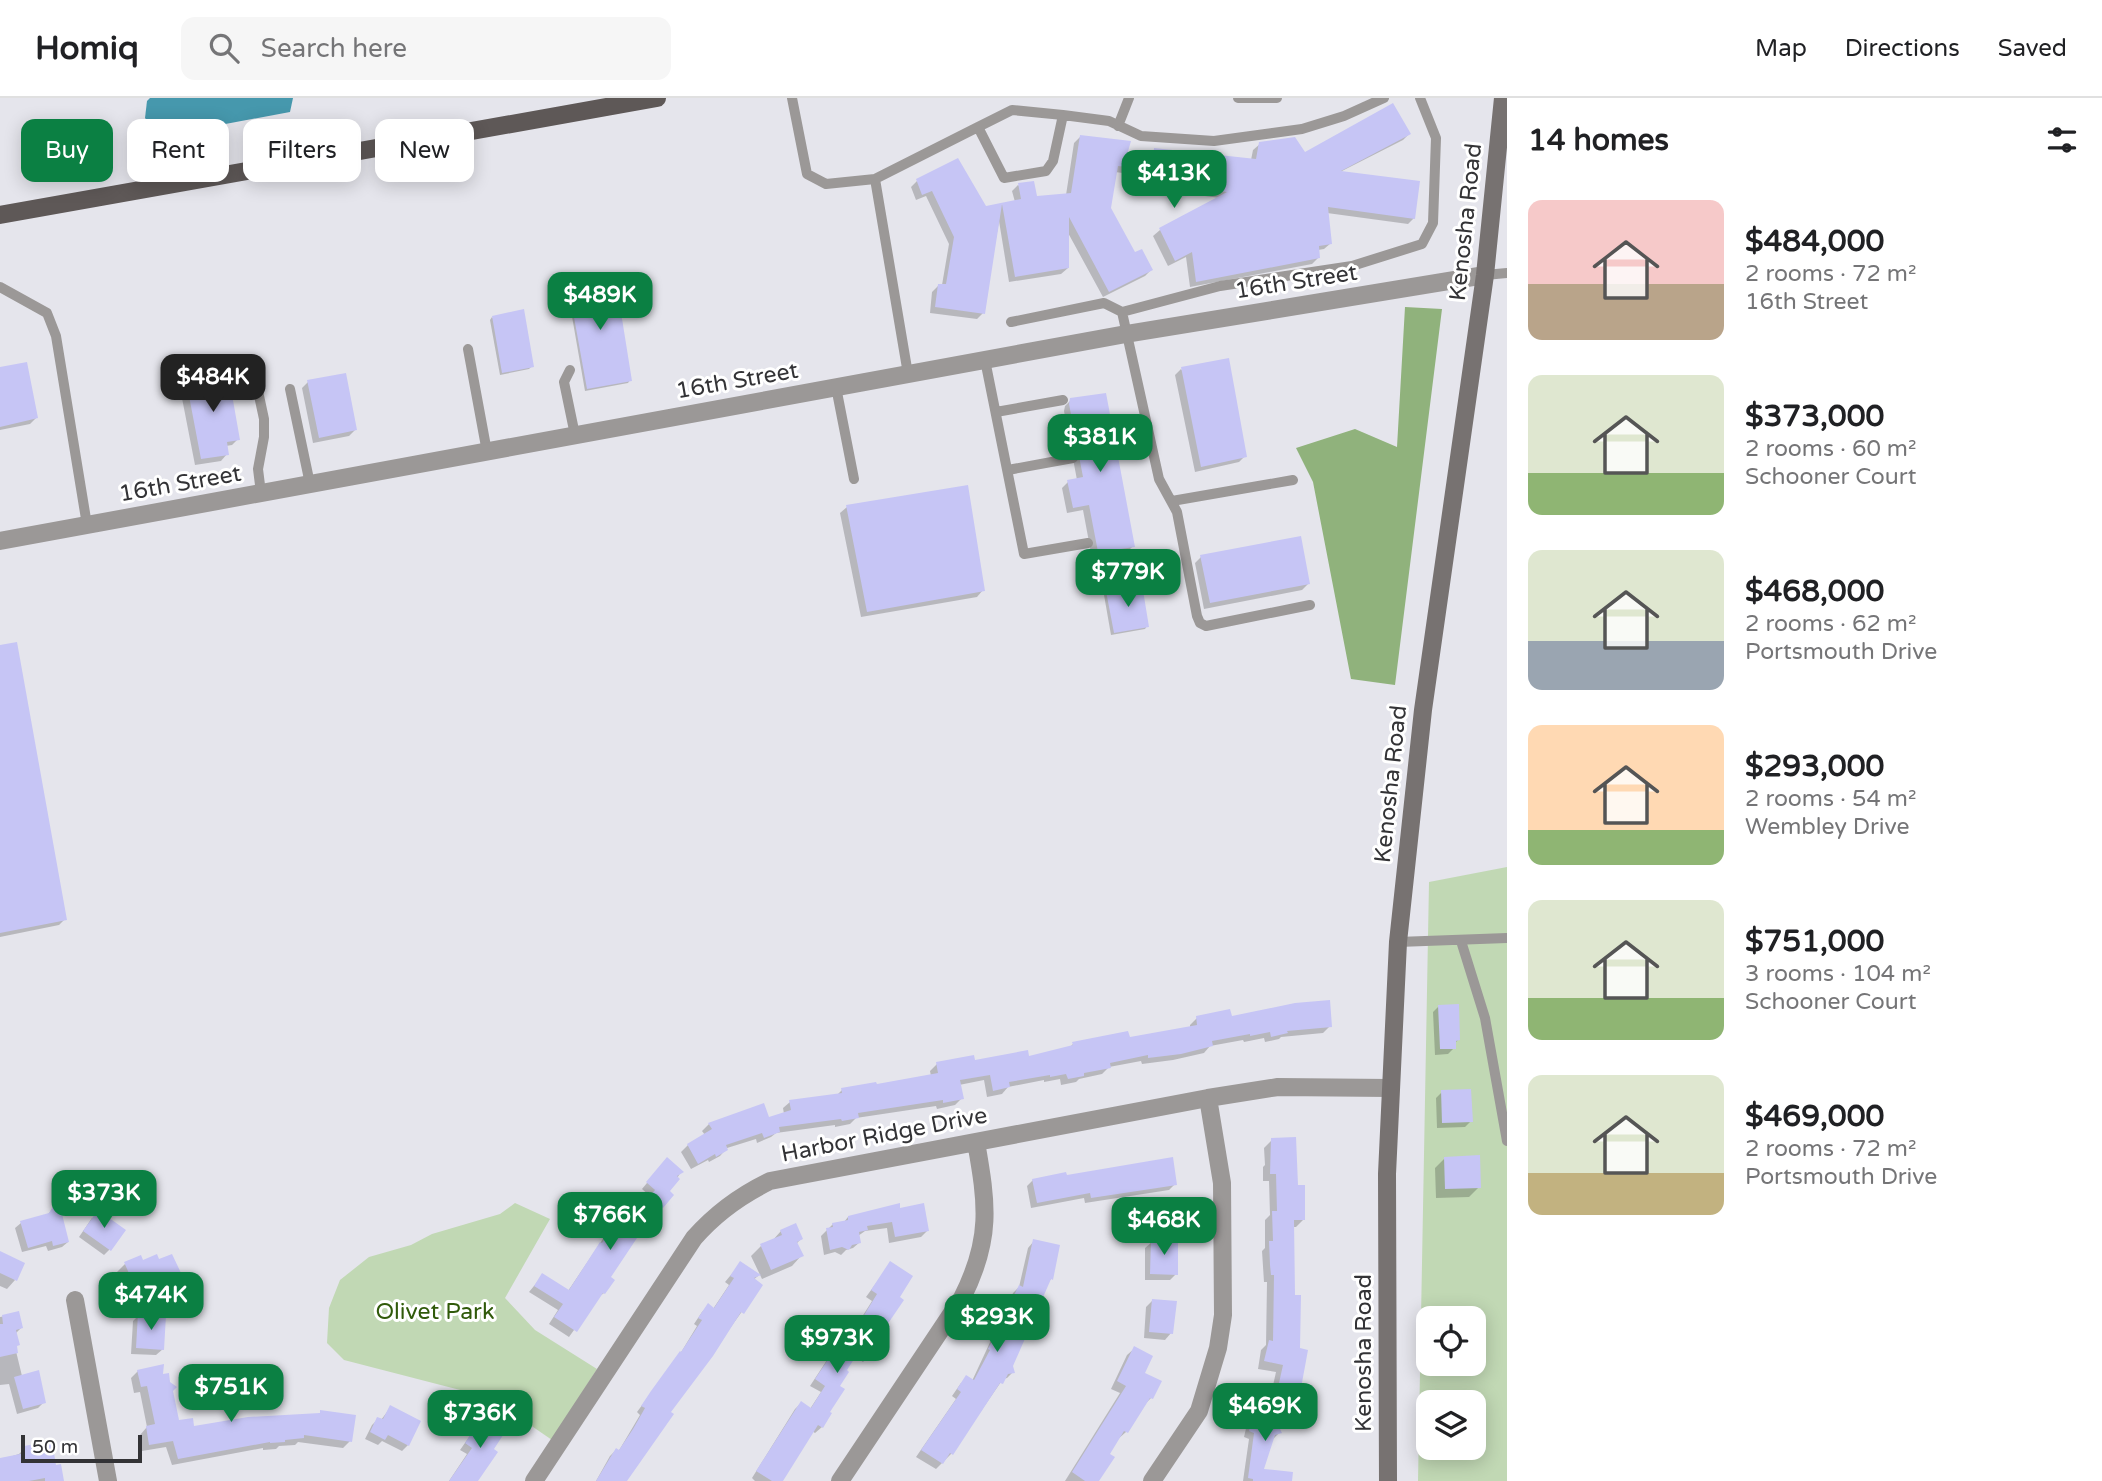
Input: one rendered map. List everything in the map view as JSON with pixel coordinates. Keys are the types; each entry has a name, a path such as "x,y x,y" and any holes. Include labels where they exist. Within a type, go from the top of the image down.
{"main road":[{"path":"0,215 657,98"}],"street":[{"name":"Kenosha Road","path":"1388,1481 1387,1174 1398,942 1423,710 1485,275 1503,98"},
{"name":"16th Street","path":"0,541 985,359 1485,275"},
{"name":"Harbor Ridge Drive","path":"534,1481 694,1238 706,1224 748,1191 770,1181 1208,1098 1278,1087 1390,1088"},
{"path":"1152,1481 1199,1411 1219,1348 1223,1315 1222,1183 1208,1098"},
{"path":"840,1481 962,1298 972,1278 985,1227 985,1192 976,1142"},
{"path":"75,1300 108,1481"}],"lane":[{"path":"792,98 807,174 826,184 874,179 1012,110 1109,121 1141,135 1214,141 1303,129 1344,116 1384,98"},
{"path":"1118,126 1129,98"},
{"path":"1238,98 1277,98"},
{"path":"1012,322 1104,303 1122,312 1220,286 1352,265 1422,244 1433,223 1436,138 1420,98"},
{"path":"978,127 1004,178 1046,171 1053,161 1062,115"},
{"path":"874,179 908,374"},
{"path":"1485,275 1507,273"},
{"path":"0,287 47,313 57,336 87,525"},
{"path":"1122,312 1159,479 1177,512 1200,623 1206,626 1310,605"},
{"path":"468,349 487,452"},
{"path":"985,359 1024,554 1088,543"},
{"path":"570,370 564,382 575,435"},
{"path":"255,377 264,419 264,437 258,469 261,493"},
{"path":"836,387 855,480"},
{"path":"290,389 310,484"},
{"path":"996,412 1063,400"},
{"path":"1008,470 1073,458"},
{"path":"1172,501 1293,480"},
{"path":"1398,942 1507,938"},
{"path":"1461,940 1485,1018 1507,1141"}],"green space":[{"path":"1405,307 1442,309 1395,685 1351,679 1313,482 1296,448 1355,429 1397,447"},
{"path":"1507,867 1507,1481 1418,1481 1418,1460 1486,1460 1486,1390 1420,1390 1420,1376 1486,1376 1486,1306 1421,1306 1429,882"},
{"name":"Olivet Park","path":"515,1203 550,1219 505,1298 535,1330 597,1369 552,1440 491,1398 344,1360 327,1343 329,1308 340,1280 369,1257 411,1245 432,1234 500,1214"}],"water":[{"path":"150,98 293,98 290,112 229,123 229,119 146,119 147,101"}],"building":[{"path":"1393,103 1411,134 1341,171 1420,181 1415,219 1328,207 1332,244 1319,246 1320,258 1196,282 1192,252 1175,261 1159,228 1227,192 1150,182 1152,170 1118,166 1111,208 1135,252 1142,249 1153,270 1109,292 1069,217 1069,268 1015,277 1002,204 985,314 935,307 938,284 946,284 954,237 932,191 922,195 916,179 958,158 986,206 1021,199 1018,183 1034,181 1037,196 1071,193 1080,135 1131,141 1127,155 1153,159 1154,148 1256,159 1259,142 1295,137 1305,152"},
{"path":"615,275 632,381 587,389 568,284"},
{"path":"524,309 534,367 502,373 492,316"},
{"path":"1229,358 1247,457 1201,467 1181,367"},
{"path":"27,362 38,418 0,427 0,367"},
{"path":"228,372 240,440 227,442 229,455 201,459 186,380"},
{"path":"346,373 357,430 319,438 307,380"},
{"path":"1106,393 1135,547 1098,552 1089,505 1073,508 1067,480 1083,477 1069,404 1070,398"},
{"path":"968,485 985,591 867,612 846,505"},
{"path":"1301,536 1310,584 1210,603 1200,555"},
{"path":"1142,584 1149,627 1114,633 1106,591"},
{"path":"17,642 67,920 0,933 0,645"},
{"path":"1330,1000 1332,1027 1287,1031 1288,1033 1271,1037 1270,1032 1212,1041 1213,1046 1181,1054 1148,1058 1148,1055 1110,1063 1111,1068 1068,1079 1066,1074 1009,1082 1010,1087 993,1091 990,1075 960,1080 964,1099 858,1113 859,1118 842,1121 779,1127 780,1132 764,1138 762,1133 726,1145 728,1150 698,1164 687,1144 712,1129 708,1123 764,1103 769,1117 791,1110 789,1100 842,1093 841,1088 938,1073 936,1062 974,1055 975,1060 1028,1050 1029,1056 1073,1045 1072,1042 1128,1031 1130,1037 1197,1025 1196,1016 1230,1009 1232,1016 1295,1003"},
{"path":"1459,1004 1460,1040 1456,1041 1456,1049 1440,1049 1438,1005"},
{"path":"1471,1089 1473,1122 1442,1123 1441,1090"},
{"path":"1296,1137 1298,1185 1305,1185 1305,1220 1294,1220 1295,1295 1301,1295 1300,1348 1308,1350 1301,1388 1279,1383 1283,1365 1264,1361 1269,1340 1273,1341 1274,1275 1271,1275 1269,1241 1273,1241 1272,1211 1277,1211 1276,1174 1270,1174 1271,1138"},
{"path":"1480,1155 1481,1188 1445,1189 1444,1157"},
{"path":"667,1157 684,1172 677,1176 680,1179 670,1191 674,1195 663,1208 659,1205 611,1277 615,1280 577,1332 554,1317 563,1304 534,1286 542,1273 569,1290 629,1201 640,1208 655,1190 646,1182"},
{"path":"1173,1157 1177,1185 1091,1198 1090,1193 1037,1203 1032,1179"},
{"path":"58,1198 69,1242 53,1246 52,1241 28,1248 20,1221 49,1213"},
{"path":"900,1203 900,1208 924,1203 929,1231 895,1237 892,1222 867,1226 868,1230 859,1232 861,1243 852,1245 849,1250 842,1247 830,1250 826,1228 833,1227 832,1223 848,1220 848,1216"},
{"path":"98,1210 126,1230 111,1251 83,1231"},
{"path":"796,1223 803,1239 797,1242 804,1256 771,1270 760,1244 782,1235 780,1230"},
{"path":"1033,1239 1060,1245 1053,1280 1051,1279 1013,1366 1015,1373 1008,1374 1003,1384 1000,1383 953,1455 950,1453 943,1464 921,1450 961,1392 957,1389 966,1375 974,1380 990,1350 988,1349 1019,1285 1023,1287"},
{"path":"1151,1240 1178,1240 1178,1275 1150,1274"},
{"path":"0,1251 25,1263 17,1281 0,1273"},
{"path":"157,1254 159,1259 172,1254 181,1273 168,1279 172,1286 146,1298 136,1276 131,1278 124,1262 141,1255 143,1260"},
{"path":"740,1261 761,1275 754,1278 763,1285 671,1412 674,1414 627,1481 596,1481 616,1448 619,1450 633,1429 645,1408 641,1406 702,1320 698,1318 708,1303 714,1308 734,1278 730,1276"},
{"path":"890,1261 913,1276 900,1297 904,1300 887,1325 890,1326 871,1357 860,1350 847,1370 849,1372 840,1386 845,1389 823,1428 818,1425 783,1481 772,1481 756,1471 801,1401 811,1408 825,1386 815,1379 833,1352 839,1356 877,1294 871,1290"},
{"path":"1152,1299 1177,1301 1173,1334 1149,1332"},
{"path":"19,1311 23,1328 16,1330 20,1345 17,1346 18,1353 0,1357 2,1315"},
{"path":"138,1313 166,1315 164,1350 136,1348"},
{"path":"1134,1346 1153,1356 1145,1373 1162,1381 1153,1399 1150,1398 1128,1433 1124,1431 1110,1454 1115,1457 1099,1481 1085,1481 1072,1472 1126,1386 1117,1381"},
{"path":"164,1364 163,1374 169,1373 170,1382 177,1387 173,1391 179,1420 193,1418 194,1426 248,1417 320,1413 320,1410 356,1415 352,1442 304,1435 304,1438 285,1442 270,1442 178,1459 173,1441 149,1445 146,1426 155,1424 147,1386 141,1387 137,1370"},
{"path":"39,1370 46,1403 23,1409 14,1377"},
{"path":"1257,1398 1274,1404 1271,1413 1282,1417 1279,1427 1282,1433 1275,1435 1264,1469 1293,1472 1292,1481 1253,1481 1248,1478 1254,1433 1249,1431"},
{"path":"390,1405 421,1421 409,1446 388,1435 385,1440 370,1432 377,1417 383,1419"},
{"path":"484,1414 507,1429 494,1449 498,1452 478,1481 449,1481 472,1448 465,1443"},
{"path":"52,1441 56,1465 61,1464 64,1481 45,1481 45,1478 0,1481 0,1458 25,1453 24,1446"}]}
